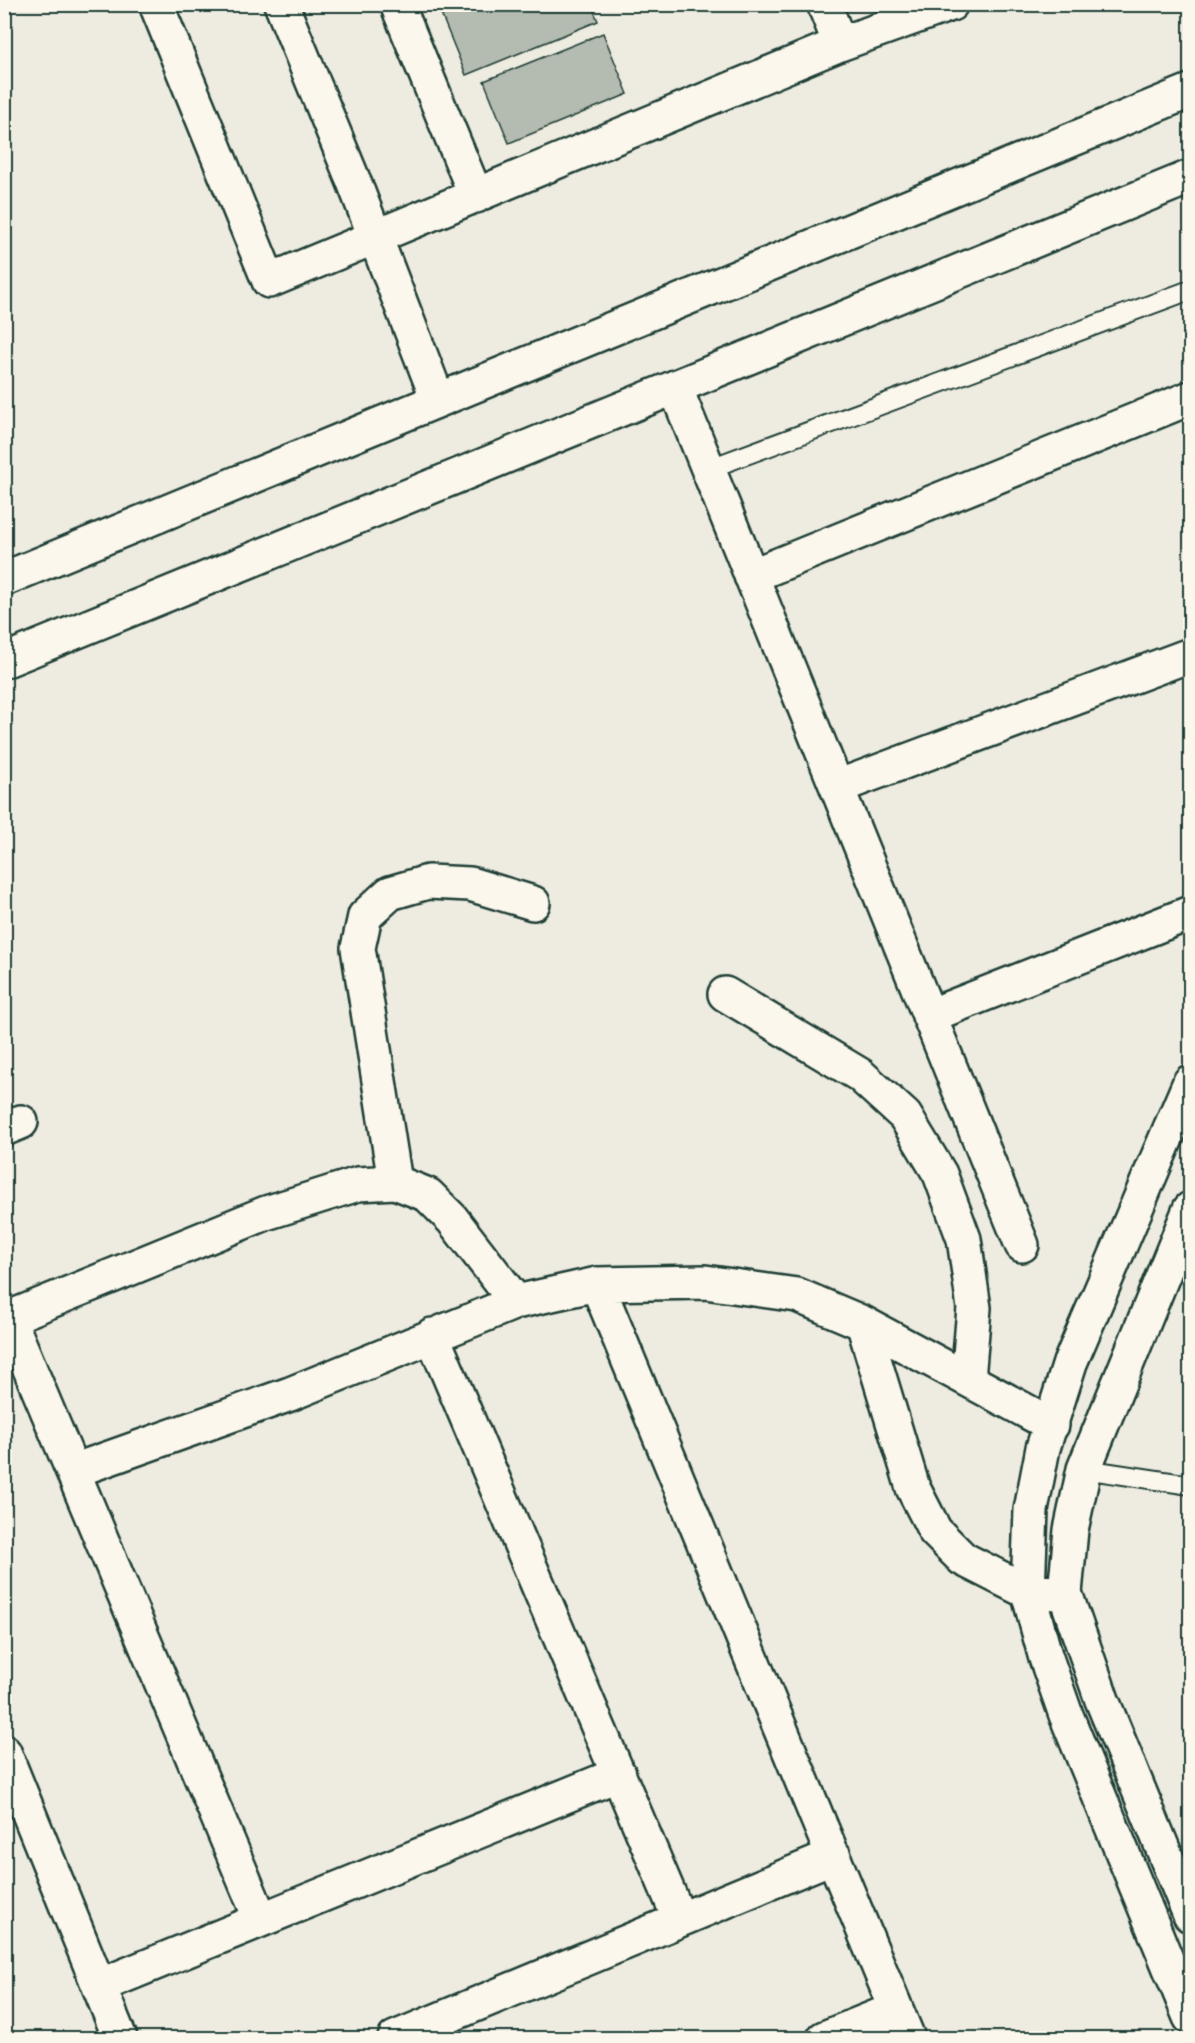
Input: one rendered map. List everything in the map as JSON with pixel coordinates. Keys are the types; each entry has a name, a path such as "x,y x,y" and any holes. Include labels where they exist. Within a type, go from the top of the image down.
{"street":[{"path":"156,4 269,281 840,44 951,4"},
{"path":"281,4 376,237 438,400"},
{"path":"397,4 476,196"},
{"path":"824,4 840,44"},
{"path":"4,579 1191,91"},
{"path":"4,661 1191,177"},
{"path":"675,387 1023,1245"},
{"path":"751,576 1191,398"},
{"path":"837,787 1191,655"},
{"path":"395,1182 358,948 365,916 390,893 428,882 470,884 533,903"},
{"path":"929,1016 1191,913"},
{"path":"725,994 860,1075 905,1116 940,1174 964,1239 974,1308 968,1379"},
{"path":"1191,1082 1070,1364 1043,1448 1031,1510 1028,1592 1045,1655 1066,1715 1191,2017"},
{"path":"261,1920 73,1471 7,1320 266,1213 358,1184 395,1182 428,1195 444,1211 516,1302"},
{"path":"1191,1209 1084,1469 1071,1530 1065,1593 1102,1700 1191,1915"},
{"path":"73,1471 290,1394 516,1302 597,1284 705,1282 797,1295 863,1323 1052,1425"},
{"path":"597,1284 908,2038"},
{"path":"863,1323 913,1488 935,1531 963,1559 1028,1592 1065,1593"},
{"path":"432,1335 680,1920"},
{"path":"4,1752 120,2038"},
{"path":"99,1986 619,1774"},
{"path":"395,2038 834,1856"},
{"path":"825,2038 896,2009"}],"lane":[{"path":"708,469 1191,290"},
{"path":"1084,1469 1191,1485"}],"building":[{"path":"437,4 591,4 598,21 466,75"},
{"path":"603,33 628,94 509,143 484,81"}]}
